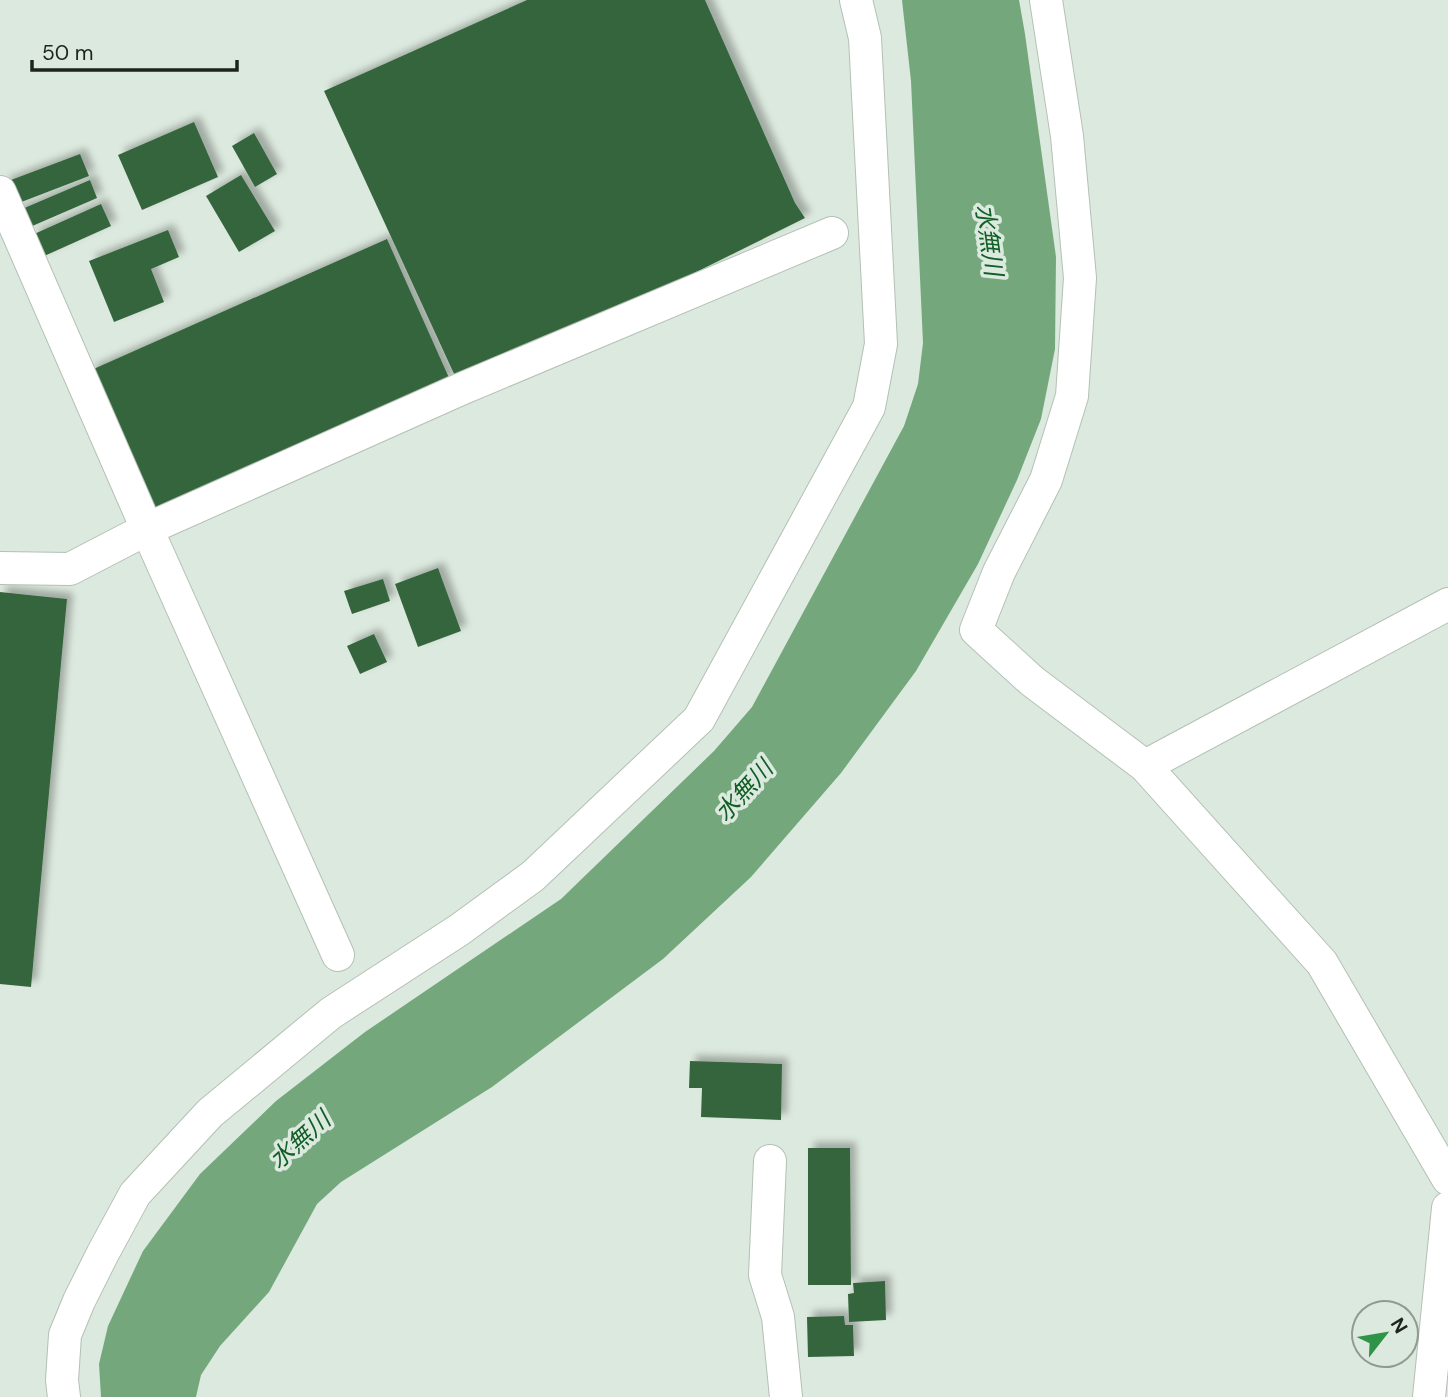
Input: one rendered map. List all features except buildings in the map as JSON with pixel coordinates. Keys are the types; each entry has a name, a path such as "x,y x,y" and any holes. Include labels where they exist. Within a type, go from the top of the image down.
{"street":[{"path":"64,1397 62,1380 65,1335 103,1253 135,1194 210,1113 331,1013 459,930 533,876 699,719 869,407 881,344 865,38 856,0"},
{"path":"1046,0 1067,136 1080,278 1072,396 1046,480 999,572 976,630 1032,681 1145,766 1322,963 1448,1179"},
{"path":"0,192 338,956"},
{"path":"0,568 70,569 147,528 517,364 832,233"},
{"path":"1145,766 1448,604"},
{"path":"770,1161 765,1275 778,1317 786,1397"},
{"path":"1429,1397 1448,1208"}],"water":[{"name":"水無川","path":"902,0 1019,0 1056,257 1055,349 1041,419 1017,480 978,564 916,671 841,773 751,877 663,959 492,1087 341,1182 317,1204 269,1292 220,1346 201,1375 196,1397 101,1397 99,1364 108,1326 143,1251 200,1174 276,1101 365,1032 561,899 714,751 752,707 904,426 918,384 923,343 911,81"}]}
